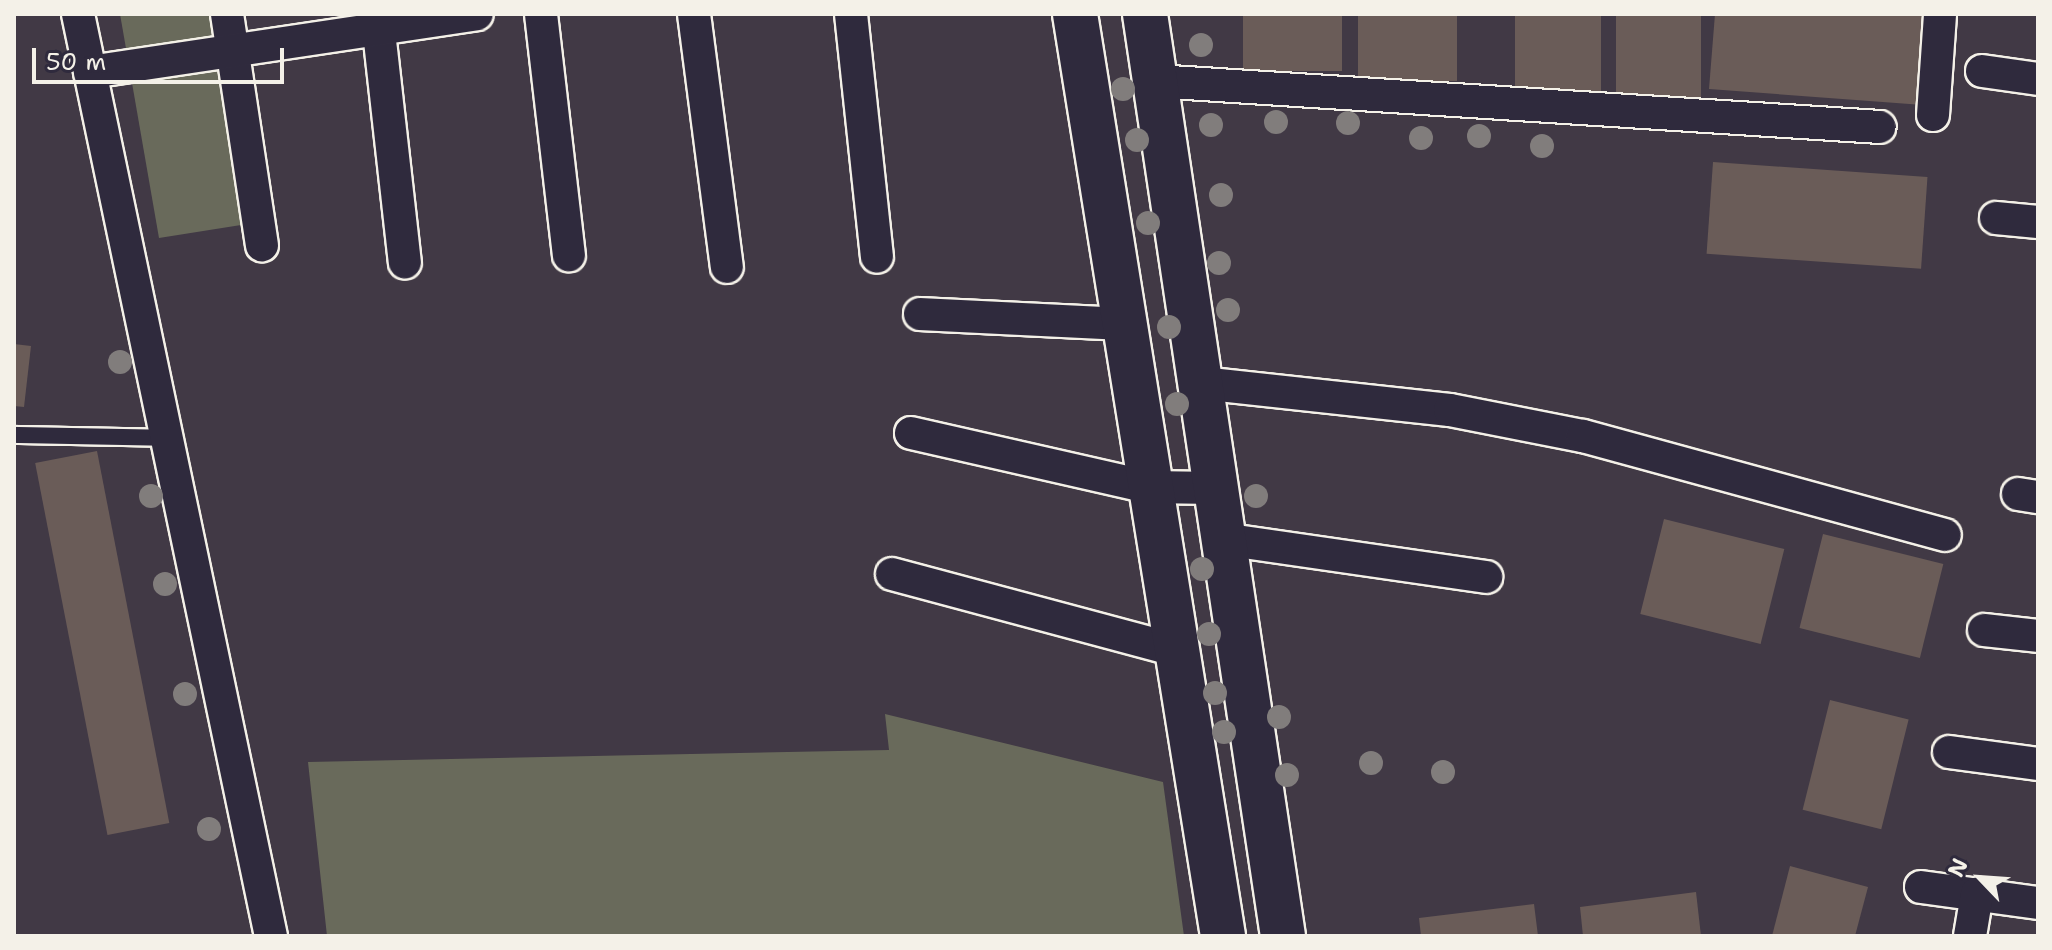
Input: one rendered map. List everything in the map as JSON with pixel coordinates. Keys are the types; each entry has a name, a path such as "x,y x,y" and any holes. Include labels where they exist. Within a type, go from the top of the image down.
{"street":[{"path":"78,14 271,936"},
{"path":"227,14 262,245"},
{"path":"90,72 231,51 378,22 477,14"},
{"path":"541,14 569,255"},
{"path":"694,14 727,267"},
{"path":"851,14 877,257"},
{"path":"1075,14 1128,324 1148,487 1223,936"},
{"path":"1145,14 1283,936"},
{"path":"1933,115 1940,14"},
{"path":"378,22 405,262"},
{"path":"1982,71 2038,79"},
{"path":"1155,81 1880,127"},
{"path":"1996,218 2038,222"},
{"path":"920,314 1128,324"},
{"path":"1201,383 1450,410 1583,436 1945,535"},
{"path":"911,433 1148,487 1216,488"},
{"path":"1223,539 1486,577"},
{"path":"892,574 1175,650"},
{"path":"1984,630 2038,636"},
{"path":"1949,752 2038,764"},
{"path":"1921,887 2038,903"},
{"path":"1970,936 1977,894"}],"lane":[{"path":"14,435 167,438"}],"green space":[{"path":"120,14 216,14 241,225 159,238"},
{"path":"885,714 1163,782 1184,936 327,936 308,762 889,750"}],"building":[{"path":"1243,14 1342,14 1342,71 1243,71"},
{"path":"1358,14 1457,14 1457,81 1358,81"},
{"path":"1515,14 1601,14 1601,95 1515,95"},
{"path":"1616,14 1701,14 1701,102 1616,102"},
{"path":"1715,14 1930,14 1923,105 1709,89"},
{"path":"1713,162 1927,177 1921,269 1707,254"},
{"path":"14,344 31,346 24,407 14,406"},
{"path":"97,451 169,823 107,835 35,463"},
{"path":"1664,519 1784,549 1761,644 1640,614"},
{"path":"1823,534 1943,564 1920,658 1800,628"},
{"path":"1830,700 1909,720 1881,829 1803,810"},
{"path":"1790,866 1868,887 1855,936 1772,936"},
{"path":"1696,892 1701,936 1583,936 1580,907"},
{"path":"1534,904 1538,936 1421,936 1419,918"}]}
